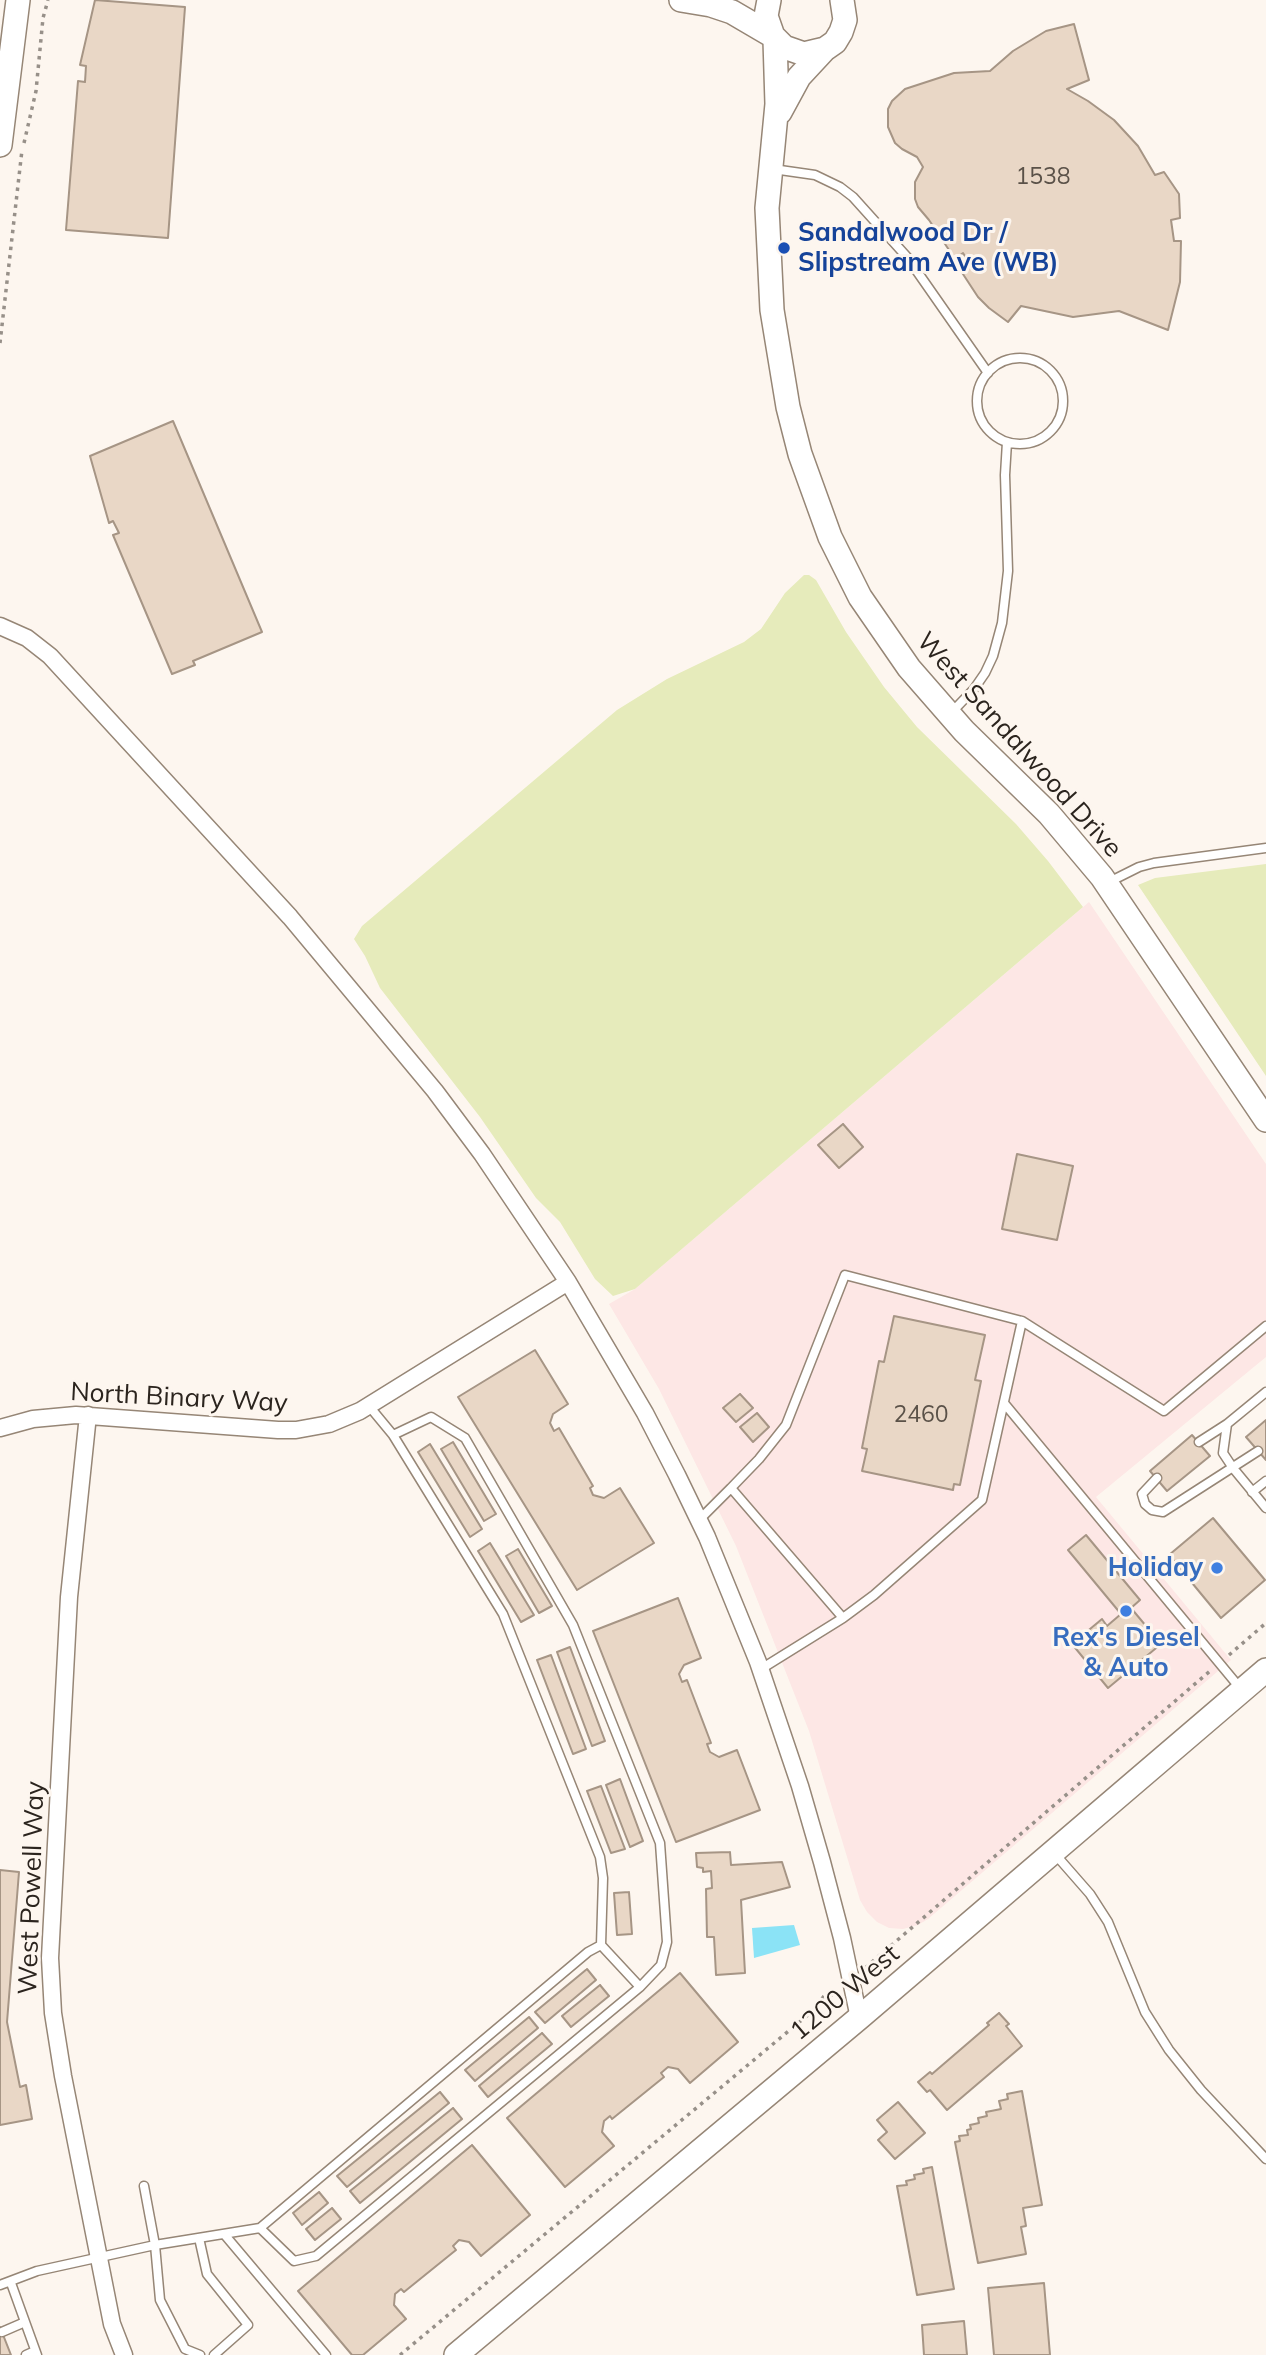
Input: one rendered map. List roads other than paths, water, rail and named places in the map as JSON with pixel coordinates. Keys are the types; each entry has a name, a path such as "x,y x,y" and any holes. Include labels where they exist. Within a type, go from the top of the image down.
{"street":[{"path":"0,145 18,0"},
{"path":"681,0 732,12 793,52 815,53 825,49"},
{"path":"688,1 695,0"},
{"name":"West Sandalwood Drive","path":"769,0 766,16 774,38 778,76 767,208 772,310 788,407 812,491 838,554 866,606 909,668 949,714 1032,796 1107,884 1266,1120"},
{"name":"West Sandalwood Drive","path":"774,132 787,97 799,77 842,32 845,20 842,0"},
{"path":"0,626 27,638 50,656 318,949 435,1091 482,1154 568,1282 645,1413 734,1600 761,1669 800,1786 822,1862 859,2018"},
{"name":"North Binary Way","path":"0,1428 55,1415 296,1430 330,1424 369,1406 568,1282"},
{"name":"West Powell Way","path":"88,1415 69,1597 50,1958 57,2044 112,2324 124,2355"},
{"name":"1200 West","path":"456,2355 859,2018 1266,1670"}],"lane":[{"path":"770,169 815,176 840,187 853,197 907,257 988,373"},
{"path":"1010,359 1036,361 1047,368 1056,378 1063,403 1054,427 1033,442 1020,444 1007,442 987,428 978,407 978,395 988,373 1010,359"},
{"path":"949,714 969,695 985,673 993,656 1002,623 1008,571 1005,475 1007,442"},
{"path":"1107,884 1123,874 1154,863 1266,848"},
{"path":"698,1521 759,1460 786,1425 845,1275 1022,1321 1164,1411 1266,1326"},
{"path":"761,1669 843,1618 874,1595 982,1500 1022,1321"},
{"path":"1199,1443 1266,1392"},
{"path":"1003,1403 1242,1690"},
{"path":"369,1406 393,1435 503,1614 600,1857 603,1878 601,1945 640,1987"},
{"path":"260,2228 293,2261 316,2256 640,1987 661,1965 667,1942 660,1843 573,1625 465,1438 431,1417 393,1435"},
{"path":"1227,1424 1223,1453 1266,1507"},
{"path":"1157,1478 1142,1494 1145,1504 1152,1510 1163,1512 1258,1451"},
{"path":"1252,1492 1266,1481"},
{"path":"732,1488 843,1618"},
{"path":"1053,1852 1090,1894 1108,1922 1145,2012 1169,2050 1266,2159"},
{"path":"0,2285 37,2271 155,2245 260,2228 588,1952 601,1945"},
{"path":"144,2186 155,2245 160,2300 186,2352 200,2355"},
{"path":"224,2234 326,2355"},
{"path":"199,2238 207,2274 248,2325 214,2355"},
{"path":"11,2283 36,2353 26,2355"},
{"path":"2,2332 25,2322"}],"water":[{"path":"794,1925 800,1945 754,1958 752,1928"}],"place":[{"name":"Sandalwood Dr / Slipstream Ave (WB)","path":"784,248"},
{"name":"Holiday","path":"1217,1568"},
{"name":"Rex's Diesel & Auto","path":"1126,1611"}]}
